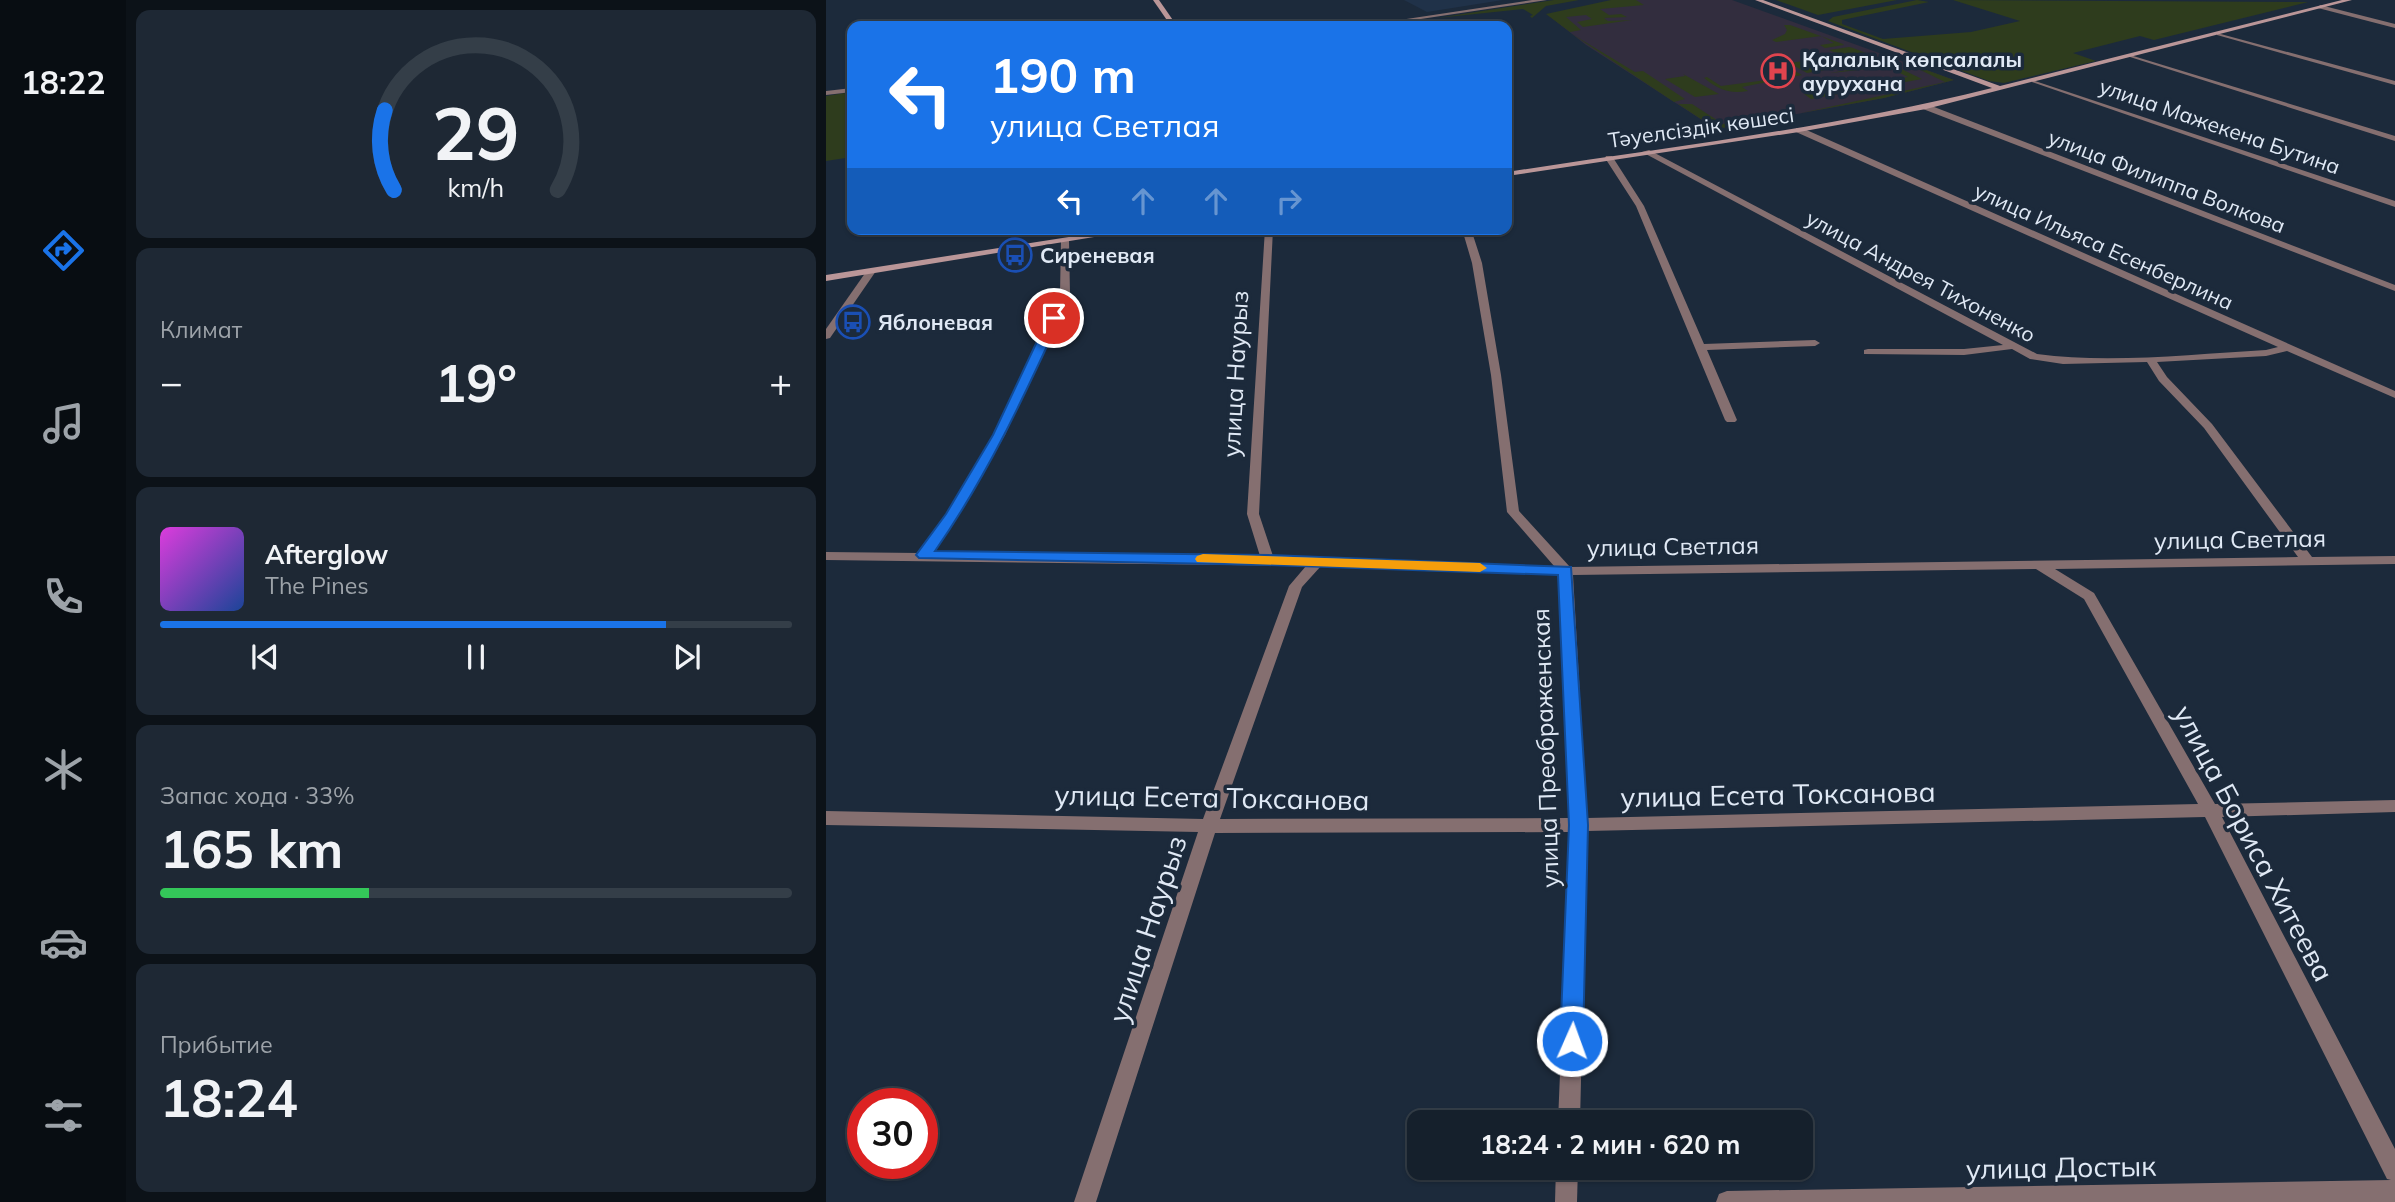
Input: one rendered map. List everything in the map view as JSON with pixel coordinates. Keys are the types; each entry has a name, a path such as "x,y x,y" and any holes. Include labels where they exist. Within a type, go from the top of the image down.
{"main road":[{"path":"1156,0 1171,21"},
{"path":"1758,0 2001,89"},
{"name":"Тәуелсіздік көшесі","path":"1512,173 1799,130 1926,107 2349,0"},
{"path":"826,278 1102,235"}],"street":[{"path":"1398,21 1544,0"},
{"path":"2320,7 2395,26"},
{"path":"2219,34 2395,83"},
{"path":"2132,56 2395,139"},
{"name":"улица Мажекена Бутина","path":"2034,81 2395,204"},
{"path":"826,93 847,91"},
{"name":"улица Филиппа Волкова","path":"1926,107 2395,288"},
{"name":"улица Ильяса Есенберлина","path":"1799,130 2395,395"},
{"name":"улица Андрея Тихоненко","path":"1646,152 2010,347 2034,357 2063,361 2150,359 2266,353 2286,348"},
{"path":"1609,158 1640,206 1731,420"},
{"name":"улица Наурыз","path":"1268,560 1253,514 1269,235"},
{"path":"1468,235 1477,263 1496,375 1513,512 1566,570"},
{"path":"924,555 953,515 999,435 1065,295 1064,241"},
{"path":"826,336 871,271"},
{"path":"1702,347 1815,343"},
{"path":"1868,352 1964,352 2010,347"},
{"path":"2150,359 2163,379 2208,426 2308,561"},
{"name":"улица Светлая","path":"826,555 1268,560 1566,570 2395,560"},
{"name":"улица Наурыз","path":"1085,1202 1209,826 1296,586 1317,562"},
{"name":"улица Бориса Хитеева","path":"2038,564 2089,596 2210,810 2395,1171"},
{"name":"улица Преображенская","path":"1566,570 1579,825 1569,1110"},
{"name":"улица Есета Токсанова","path":"826,818 1209,826 1579,825 2395,806"},
{"path":"1566,1202 1567,1180"},
{"name":"улица Достык","path":"1727,1202 2395,1191"}],"shaded area":[{"path":"1404,0 1503,0 1427,12"},
{"name":"Қалалық көпсалалы аурухана","path":"1630,0 1732,0 1954,80 1884,98 1716,129 1586,45 1548,15"}],"green space":[{"path":"1554,0 1579,0 1546,6 1532,18 1530,16 1533,15 1523,9 1437,18"},
{"path":"1611,0 1636,0 1644,5 1600,9 1609,15 1621,14 1627,17 1604,18 1608,21 1632,20 1583,27 1577,22 1592,19 1586,15 1566,17 1581,30 1570,32 1546,14"},
{"path":"1776,0 1897,0 1818,15"},
{"path":"1917,0 1929,2 1842,20 1842,24 1883,39 1971,32 2020,21 1953,0 2308,2 2154,40 2140,36 2073,53 2096,61 2004,83 1989,81 1828,21 1833,17"},
{"path":"1784,25 1821,36 1776,42 1772,40 1785,34 1787,30"},
{"path":"1572,34 1635,72 1643,71 1685,99 1674,102"},
{"path":"1822,36 1844,45 1825,48 1820,45 1834,43"},
{"path":"1849,47 1884,60 1807,73 1789,63 1804,61 1816,67 1873,58 1829,50"},
{"path":"1904,62 1954,80 1884,98 1801,113 1945,82"},
{"path":"1884,64 1895,66 1922,79 1811,99 1804,94 1908,77 1888,67 1830,73"},
{"path":"1793,70 1802,75 1742,87 1748,91 1741,92 1724,90 1704,78 1707,77 1721,86 1781,78 1775,73"},
{"path":"1683,74 1719,94 1695,97 1665,79 1685,76"},
{"path":"847,93 847,158 826,161 826,96"},
{"path":"1678,104 1692,104 1723,124 1785,114 1795,116 1716,129"}],"slow traffic":[{"path":"1203,559 1480,568"}],"place":[{"name":"Қалалық көпсалалы аурухана","path":"1778,71"},
{"name":"Сиреневая","path":"1015,255"},
{"name":"Яблоневая","path":"853,322"}],"route":[{"path":"1054,318 999,435 953,515 924,555 1268,560 1566,570 1579,825 1572,1041"}]}
